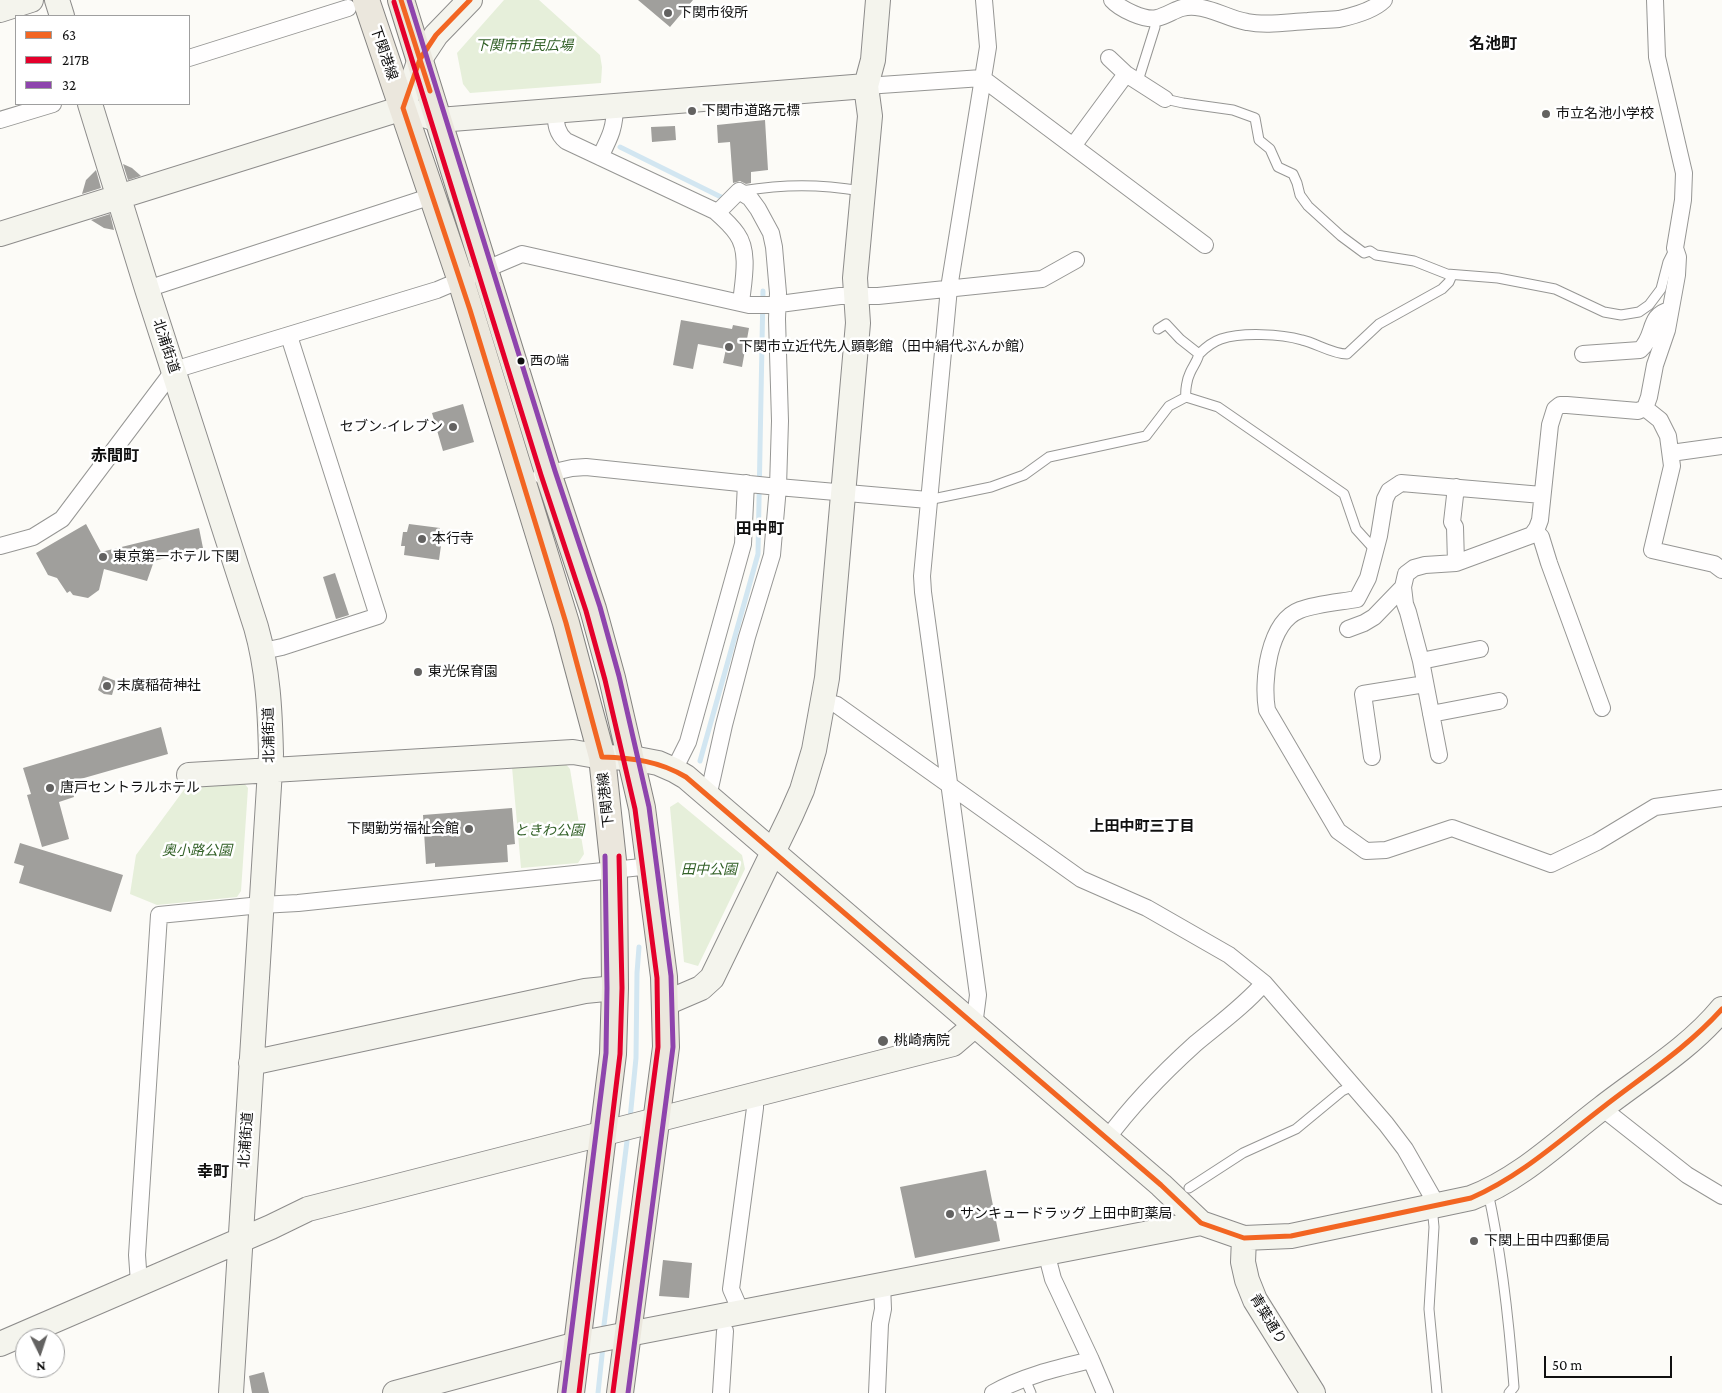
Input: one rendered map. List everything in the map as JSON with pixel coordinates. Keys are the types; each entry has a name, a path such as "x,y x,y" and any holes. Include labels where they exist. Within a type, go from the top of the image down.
{"main road":[{"name":"下関港線","path":"402,0 548,473 593,609 632,758 651,866 666,1003 666,1047 603,1339 570,1393"},
{"name":"下関港線","path":"357,4 403,108 460,280 566,623 602,756 614,870 615,988 608,1132 603,1339 620,1393"}],"street":[{"path":"0,10 30,0"},
{"path":"56,0 62,15"},
{"path":"403,108 420,59 436,35 470,0"},
{"path":"666,1003 701,988 712,978 772,850 791,815 802,790 814,750 827,678 858,323 855,278 870,116 866,86 873,60 878,0"},
{"path":"0,1344 308,1209 953,1044 974,1026 978,994 922,576 948,288 988,37 984,0"},
{"path":"1112,0 1117,5 1137,15 1154,19 1171,11 1189,6 1214,10 1233,19 1250,23 1266,24 1339,19 1377,6 1384,0"},
{"path":"1439,755 1420,661 1405,604 1403,587 1406,574 1414,568 1434,563 1456,562 1532,535 1540,520 1550,425 1555,409 1560,405 1638,411 1645,408 1649,397 1655,365 1667,330 1678,257 1675,248 1683,200 1684,173 1657,57 1655,0"},
{"path":"190,58 357,4"},
{"path":"1109,58 1132,77 1165,99"},
{"path":"1073,146 1132,77"},
{"path":"0,234 403,108 439,120 982,78 1205,245"},
{"path":"0,120 50,105"},
{"name":"北浦街道","path":"90,105 263,651 271,754 231,1393"},
{"path":"600,157 613,130 615,106"},
{"path":"555,110 560,136 566,141 715,212 735,231 739,236 742,246 745,304"},
{"path":"708,797 724,725 747,637 772,555 780,421 775,304 776,264 771,232 750,198 739,191 715,212"},
{"path":"147,289 432,196"},
{"path":"0,546 33,537 62,519 174,370 437,290 522,254 745,304 775,304 840,296 1042,279 1076,260"},
{"path":"1583,354 1640,350 1649,340 1657,316 1662,312 1670,310"},
{"path":"263,651 282,647 378,616 288,336"},
{"path":"1645,408 1660,420 1668,436 1672,466 1652,550 1714,564 1722,570"},
{"path":"1670,453 1722,446"},
{"path":"522,481 548,473 586,467 775,487 928,500"},
{"path":"1542,495 1401,483 1389,491 1385,500 1368,578 1357,599 1299,610 1287,619 1276,634 1267,661 1264,696 1267,710 1338,830 1366,851 1386,850 1452,828 1551,864 1597,842 1655,807 1722,798"},
{"path":"674,770 688,742 743,544 749,484"},
{"path":"1456,487 1452,522 1455,527 1456,562"},
{"path":"1535,531 1541,537 1602,708"},
{"path":"1348,629 1374,617 1403,587"},
{"path":"1420,661 1480,649"},
{"path":"1372,757 1363,694 1425,684"},
{"path":"823,701 837,705 1081,879 1147,908 1229,955 1264,983 1386,1124 1404,1148 1435,1205"},
{"path":"1431,714 1499,701"},
{"path":"189,775 573,752 632,758 658,763 674,770 686,777 772,850 1106,1140 1161,1185 1201,1223 1244,1238 1290,1236 1471,1198 1488,1192 1525,1169 1691,1040 1722,1009"},
{"path":"139,1283 137,1255 159,915 298,903 651,866"},
{"path":"1106,1140 1120,1122 1174,1064 1250,998 1264,983"},
{"path":"251,1063 585,991 615,988"},
{"path":"741,1312 731,1289 755,1108 755,1095"},
{"path":"1602,1108 1687,1175 1722,1196"},
{"path":"394,1393 603,1339 1201,1223"},
{"name":"青葉通り","path":"1244,1238 1245,1271 1255,1300 1313,1393"},
{"path":"1046,1252 1053,1279 1092,1360 1105,1393"},
{"path":"877,1393 883,1308 882,1284"},
{"path":"721,1393 725,1332"},
{"path":"993,1393 1028,1386 1042,1372 1092,1360"}],"lane":[{"path":"1132,77 1155,27 1154,19"},
{"path":"1165,99 1182,104 1232,110 1255,118 1259,140 1270,150 1278,167 1292,174 1304,201 1321,219 1364,253 1370,251 1376,255 1414,261 1442,273 1452,275 1498,278 1555,289 1604,312 1630,314 1644,310 1662,289 1668,262 1675,248"},
{"path":"739,191 805,184 862,191"},
{"path":"1186,397 1185,392 1189,374 1198,361 1199,354 1206,347 1220,339 1260,335 1289,337 1347,354 1379,324 1442,289 1452,275"},
{"path":"1158,329 1166,324 1199,354"},
{"path":"928,500 991,487 1024,475 1049,457 1146,436 1169,406 1186,397 1218,408 1344,494 1356,529 1375,550"},
{"path":"1189,1188 1243,1153 1296,1129 1342,1091 1353,1086"},
{"path":"1488,1192 1508,1314 1514,1387 1509,1393"},
{"path":"1435,1205 1430,1309 1437,1393"}],"green space":[{"name":"下関市市民広場","path":"504,0 539,0 600,55 602,67 601,83 470,93 463,84 457,53"},
{"name":"ときわ公園","path":"564,762 570,769 584,854 578,863 521,868 512,767"},
{"name":"奥小路公園","path":"244,783 248,788 241,891 237,897 157,905 130,894 136,855 186,787"},
{"name":"田中公園","path":"678,802 742,855 745,869 698,966 684,962 670,807"}],"building":[{"name":"下関市役所","path":"638,0 693,0 670,27"},
{"path":"765,120 768,170 751,172 751,183 746,184 740,181 733,183 730,142 718,143 717,125"},
{"path":"675,126 676,140 652,142 651,127"},
{"path":"123,164 132,168 141,176 128,180"},
{"path":"96,170 101,188 82,194 86,180"},
{"path":"110,214 114,230 104,228 91,220"},
{"name":"下関市立近代先人顕彰館（田中絹代ぶんか館）","path":"681,320 732,329 733,325 749,328 742,367 723,363 726,349 698,344 693,369 673,365"},
{"name":"セブン-イレブン","path":"463,404 474,442 443,451 432,413"},
{"name":"東京第一ホテル下関","path":"86,524 101,552 199,528 203,548 154,561 147,581 104,569 99,590 88,598 73,595 70,591 67,593 57,578 48,575 36,553"},
{"name":"本行寺","path":"409,524 440,528 443,531 439,560 404,555 405,546 401,546 403,532 407,532"},
{"path":"335,573 349,615 336,619 323,577"},
{"name":"末廣稲荷神社","path":"103,676 116,681 112,695 104,694 98,690"},
{"name":"唐戸セントラルホテル","path":"161,727 168,754 70,782 74,797 59,802 69,839 42,847 27,795 31,794 23,768"},
{"name":"下関勤労福祉会館","path":"512,808 515,844 507,845 508,862 435,867 435,863 426,864 423,815"},
{"path":"20,843 123,875 111,912 19,883 24,866 14,863"},
{"name":"サンキュードラッグ 上田中町薬局","path":"986,1170 1000,1241 915,1258 900,1187"},
{"path":"663,1260 692,1263 689,1298 659,1296"},
{"path":"264,1372 269,1393 252,1393 249,1376"}],"waterway":[{"path":"620,147 721,197"},
{"path":"700,761 758,554 763,291"},
{"path":"630,1119 636,1058 639,947"},
{"path":"603,1333 628,1133"},
{"path":"598,1393 603,1346"}],"transit line":[{"name":"63","path":"401,0 430,91"},
{"name":"32","path":"409,0 555,471 600,607 619,676 649,807 671,976 673,1047 628,1393"},
{"name":"63","path":"470,0 436,35 420,59 403,108 470,310 566,623 602,757 646,761 666,767 686,777 1161,1185 1201,1223 1244,1238 1291,1236 1471,1198 1507,1179 1539,1157 1679,1049 1722,1009"},
{"name":"217B","path":"394,2 541,475 586,611 605,680 635,809 657,978 658,1047 613,1392"},
{"name":"32","path":"564,1392 606,1053 605,856"},
{"name":"217B","path":"579,1393 620,1054 622,988 619,856"}],"place":[{"name":"下関市役所","path":"668,13"},
{"name":"下関市道路元標","path":"692,111"},
{"name":"市立名池小学校","path":"1546,114"},
{"name":"下関市立近代先人顕彰館（田中絹代ぶんか館）","path":"729,347"},
{"name":"西の端","path":"521,361"},
{"name":"セブン-イレブン","path":"453,427"},
{"name":"本行寺","path":"422,539"},
{"name":"東京第一ホテル下関","path":"103,557"},
{"name":"東光保育園","path":"418,672"},
{"name":"末廣稲荷神社","path":"107,686"},
{"name":"唐戸セントラルホテル","path":"50,788"},
{"name":"下関勤労福祉会館","path":"469,829"},
{"name":"桃崎病院","path":"883,1041"},
{"name":"サンキュードラッグ 上田中町薬局","path":"950,1214"},
{"name":"下関上田中四郵便局","path":"1474,1241"}],"district":[{"name":"名池町","path":"1493,44"},
{"name":"赤間町","path":"115,456"},
{"name":"田中町","path":"760,529"},
{"name":"上田中町三丁目","path":"1142,826"},
{"name":"幸町","path":"213,1172"}]}
